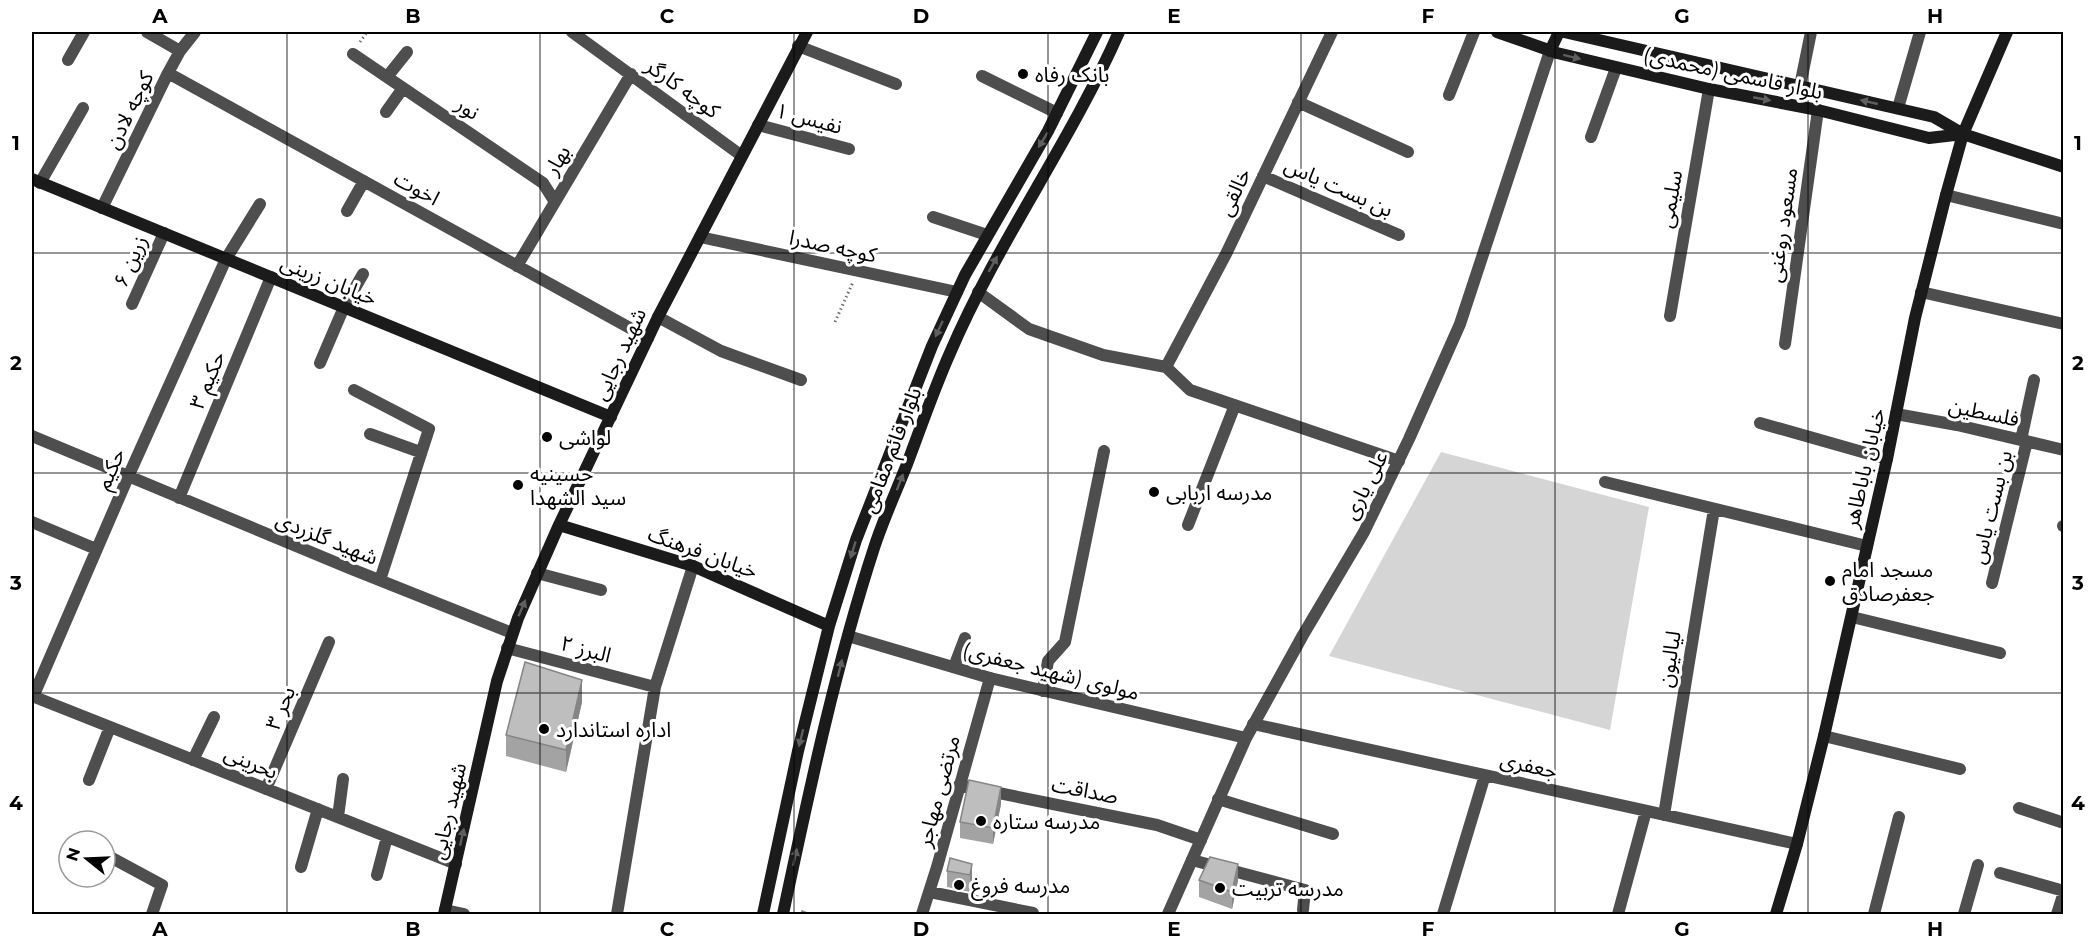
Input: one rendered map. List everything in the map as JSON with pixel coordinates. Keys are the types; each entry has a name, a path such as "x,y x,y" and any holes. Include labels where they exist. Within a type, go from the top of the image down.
{"main road":[{"name":"شهید رجایی","path":"444,913 497,681 512,633 559,525 658,317 806,32"},
{"name":"بلوار قائم مقامی","path":"763,915 791,783 829,626 856,540 932,346 957,292 1002,207 1057,113 1097,32"},
{"name":"بلوار قائم مقامی","path":"783,915 810,786 848,636 874,547 950,353 978,292 1065,140 1119,32"},
{"name":"بلوار قاسمی (محمدی)","path":"1497,32 1550,51 1616,68 1818,110 1929,138 1963,134"},
{"path":"1550,51 1559,32"},
{"path":"1564,32 1934,117 1963,134 2064,167"},
{"name":"خیابان باباطاهر","path":"1776,915 1797,844 1824,736 1887,459 1921,292 1946,195 1963,134 2007,32"},
{"name":"خیابان زرینی","path":"34,181 611,417"},
{"path":"1002,207 1019,217"},
{"name":"خیابان فرهنگ","path":"559,525 693,566 829,626"},
{"path":"791,783 810,786"}],"street":[{"path":"68,60 84,32"},
{"path":"147,32 180,51"},
{"name":"کوچه لادن","path":"102,208 168,73 180,51 195,32"},
{"name":"کوچه کارگر","path":"572,32 742,156"},
{"name":"خالقی","path":"1166,367 1226,254 1332,32"},
{"path":"1449,94 1474,32"},
{"path":"1800,86 1811,32"},
{"path":"1898,108 1920,32"},
{"path":"798,46 896,84"},
{"name":"علی یاری","path":"1168,915 1246,738 1364,532 1399,461 1460,324 1550,51"},
{"path":"387,77 407,52"},
{"name":"نور","path":"353,54 543,183 555,202"},
{"path":"1591,137 1616,68"},
{"name":"اخوت","path":"168,73 648,338"},
{"name":"بهار","path":"517,266 631,74"},
{"path":"982,76 1057,113"},
{"path":"386,112 403,88"},
{"name":"سلیمی","path":"1670,316 1709,89"},
{"path":"1298,102 1408,152"},
{"path":"34,181 83,108"},
{"name":"مسعود روغنی","path":"1785,344 1818,110"},
{"name":"نفیس ‍۱","path":"758,125 849,149"},
{"name":"بن بست یاس","path":"1263,176 1399,235"},
{"path":"347,211 364,182"},
{"path":"1946,195 2064,224"},
{"name":"حکیم","path":"32,697 226,259 260,204"},
{"path":"933,217 987,235"},
{"name":"زرین ۶","path":"132,304 164,233"},
{"name":"کوچه صدرا","path":"700,237 957,292"},
{"path":"320,363 344,307 363,274"},
{"name":"حکیم ۳","path":"179,498 271,277"},
{"path":"978,292 1029,329 1103,355 1166,367 1190,390 1399,461"},
{"path":"1921,292 2064,324"},
{"path":"658,317 721,351 801,380"},
{"name":"بن بست یاس","path":"1992,583 2024,441 2034,380"},
{"path":"354,390 429,429 380,580"},
{"path":"1188,525 1235,405"},
{"name":"فلسطین","path":"1896,414 2064,450"},
{"path":"1760,423 1887,459"},
{"path":"370,434 420,452"},
{"name":"شهید گلزردی","path":"32,436 512,633"},
{"path":"1043,691 1048,661 1065,642 1104,451"},
{"path":"1605,483 1867,546"},
{"name":"لیالیون","path":"1664,815 1714,509"},
{"path":"32,522 96,549"},
{"path":"617,915 655,687 693,566"},
{"path":"537,573 601,590"},
{"path":"1852,617 2000,653"},
{"name":"مولوی (شهید جعفری)","path":"848,636 990,678 1246,738"},
{"path":"954,667 965,638"},
{"name":"بحر ۳","path":"266,789 329,642"},
{"name":"البرز ۲","path":"507,648 655,687"},
{"name":"مرتضی مهاجر","path":"922,915 990,678"},
{"name":"بحرینی","path":"32,697 456,864"},
{"path":"194,760 214,717"},
{"name":"جعفری","path":"1253,724 1797,844"},
{"path":"89,780 110,727"},
{"path":"1824,736 1960,769"},
{"path":"1443,915 1485,775"},
{"path":"338,818 343,779"},
{"name":"صداقت","path":"959,785 1157,825 1201,840"},
{"path":"1218,799 1333,834"},
{"path":"2019,808 2064,823"},
{"path":"301,867 318,810"},
{"path":"1618,915 1646,811"},
{"path":"1874,915 1899,817"},
{"path":"378,875 387,837"},
{"path":"1192,860 1305,890 1303,910"},
{"path":"117,861 162,885 152,915"},
{"path":"1964,915 1978,865"},
{"path":"2000,873 2064,892 2057,915"},
{"path":"930,892 1033,913"},
{"path":"444,913 464,915"}],"path":[{"path":"835,322 857,272"}],"shaded area":[{"path":"1441,452 1649,507 1610,730 1329,656"}],"building":[{"name":"اداره استاندارد","path":"525,662 582,680 566,750 506,735"},
{"path":"969,780 1001,787 993,828 960,822"},
{"path":"1210,857 1238,864 1232,892 1199,880"},
{"path":"950,858 972,864 970,875 947,871"},
{"path":"802,911 813,915 801,915"}],"place":[{"name":"بانک رفاه","path":"1023,74"},
{"name":"لواشی","path":"547,437"},
{"name":"حسینیه سید الشهدا","path":"518,485"},
{"name":"مدرسه اربابی","path":"1154,492"},
{"name":"مسجد امام جعفرصادق","path":"1830,581"},
{"name":"اداره استاندارد","path":"544,729"},
{"name":"مدرسه ستاره","path":"981,821"},
{"name":"مدرسه فروغ","path":"959,885"},
{"name":"مدرسه تربیت","path":"1220,888"}]}
